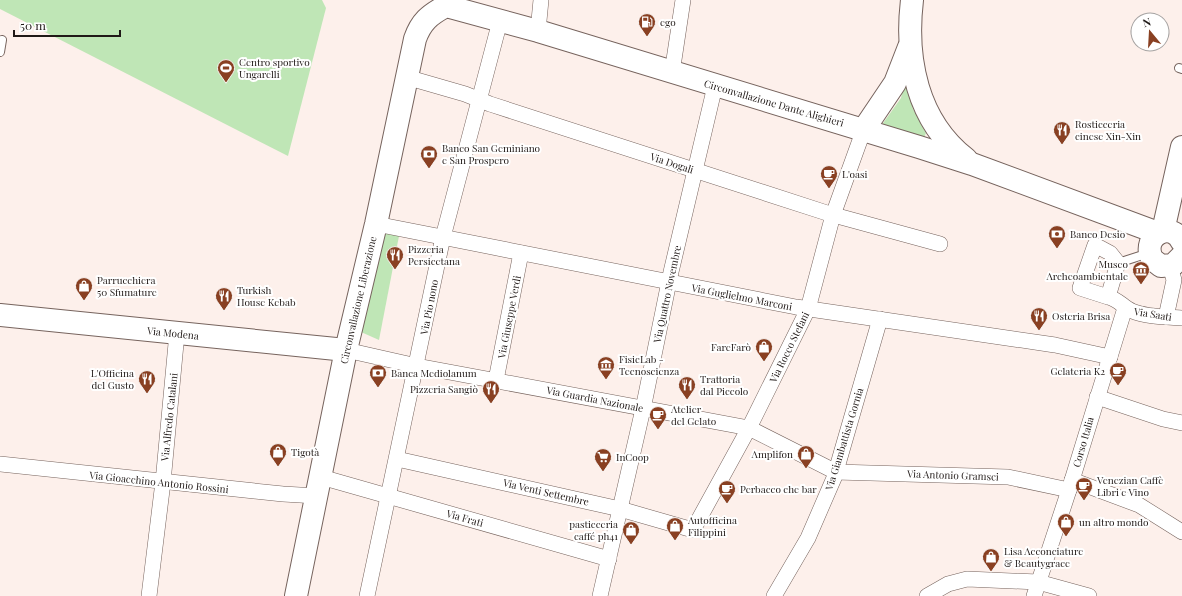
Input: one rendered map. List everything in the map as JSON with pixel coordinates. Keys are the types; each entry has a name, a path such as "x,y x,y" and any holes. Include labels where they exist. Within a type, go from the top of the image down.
{"main road":[{"path":"912,0 909,47 916,81 934,127 957,153 972,164"},
{"name":"Circonvallazione Dante Alighieri","path":"440,6 538,31 715,86 864,129 972,164 1111,215 1171,246"},
{"name":"Circonvallazione Liberazione","path":"296,596 346,350 376,224 414,39 420,25 440,6"},
{"path":"864,129 895,83 909,47"},
{"path":"918,147 930,141 934,127"},
{"path":"1171,246 1173,189 1182,147"},
{"name":"Via Modena","path":"0,315 346,350"}],"street":[{"path":"538,31 541,0"},
{"path":"672,73 682,0"},
{"name":"Via Pio nono","path":"367,596 417,366 443,237 500,21"},
{"name":"Via Dogali","path":"406,77 465,94 479,101 833,215 940,244"},
{"name":"Via Quattro Novembre","path":"600,596 643,408 668,283 715,86"},
{"name":"Via Rocco Stefani","path":"693,530 749,428 808,309 833,215 864,129"},
{"name":"Via Guglielmo Marconi","path":"376,224 668,283 808,309 880,320 963,327 1110,357"},
{"path":"1108,297 1118,263 1110,253 1095,245 1080,288 1108,297 1114,298 1125,308"},
{"path":"1166,317 1174,280 1171,246"},
{"name":"Via Giuseppe Verdi","path":"496,380 521,253"},
{"name":"Via Saati","path":"1125,308 1134,312 1182,318"},
{"name":"Corso Italia","path":"1036,589 1071,485 1125,308"},
{"name":"Via Giambattista Gornia","path":"774,596 808,538 836,472 880,320"},
{"name":"Via Alfredo Catalani","path":"149,596 163,482 177,333"},
{"name":"Via Guardia Nazionale","path":"346,350 417,366 749,428 836,472"},
{"path":"1097,397 1163,419 1182,423"},
{"name":"Via Venti Settembre","path":"397,459 620,509 693,530"},
{"name":"Via Gioacchino Antonio Rossini","path":"0,464 283,494 319,486"},
{"name":"Via Antonio Gramsci","path":"836,472 1008,477 1071,485 1139,505 1182,532"},
{"name":"Via Frati","path":"319,486 389,496 609,559"},
{"path":"928,596 948,584 967,579 1089,596"}],"lane":[{"path":"0,52 2,40"},
{"path":"1118,263 1171,246"}],"green space":[{"name":"Centro sportivo Ungarelli","path":"0,0 322,0 326,8 288,156 0,9"},
{"path":"904,84 907,85 913,109 926,133 924,138 881,126 901,98"},
{"path":"382,232 399,236 379,340 361,332"}],"place":[{"name":"ego","path":"647,37"},
{"name":"Centro sportivo Ungarelli","path":"226,83"},
{"name":"Rosticceria cinese Xin-Xin","path":"1062,145"},
{"name":"Banco San Geminiano e San Prospero","path":"429,169"},
{"name":"L'oasi","path":"829,189"},
{"name":"Banco Desio","path":"1057,249"},
{"name":"Pizzeria Persicetana","path":"395,270"},
{"name":"Museo Archeoambientale","path":"1141,285"},
{"name":"Parrucchiera 50 Sfumature","path":"84,301"},
{"name":"Turkish House Kebab","path":"224,311"},
{"name":"Osteria Brisa","path":"1039,331"},
{"name":"FareFarò","path":"764,362"},
{"name":"FisicLab - Tecnoscienza","path":"606,380"},
{"name":"Gelateria K2","path":"1118,386"},
{"name":"Banca Mediolanum","path":"378,388"},
{"name":"L'Officina del Gusto","path":"147,394"},
{"name":"Trattoria dal Piccolo","path":"687,400"},
{"name":"Pizzeria Sangiò","path":"491,404"},
{"name":"Atelier del Gelato","path":"658,430"},
{"name":"Tigotà","path":"278,467"},
{"name":"Amplifon","path":"806,469"},
{"name":"InCoop","path":"603,472"},
{"name":"Venezian Caffè Libri e Vino","path":"1084,501"},
{"name":"Perbacco che bar","path":"727,504"},
{"name":"un altro mondo","path":"1066,537"},
{"name":"Autofficina Filippini","path":"675,541"},
{"name":"pasticceria caffé ph41","path":"631,545"},
{"name":"Lisa Acconciature & Beautygrace","path":"991,572"}]}
